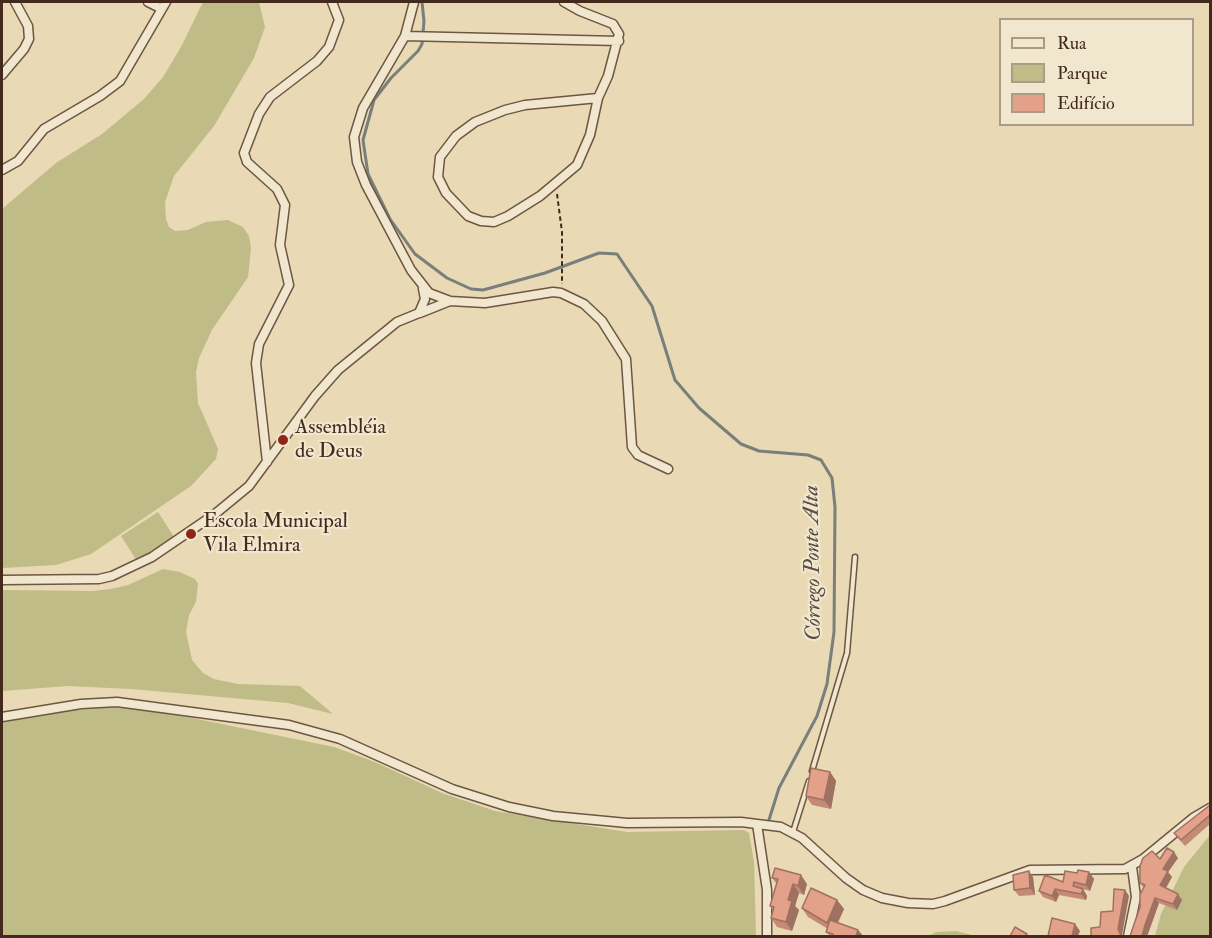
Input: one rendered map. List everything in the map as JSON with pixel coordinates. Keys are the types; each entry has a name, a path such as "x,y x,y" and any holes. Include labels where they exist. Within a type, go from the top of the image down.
{"street":[{"path":"2,75 24,50 29,39 28,27 15,2"},
{"path":"2,170 18,161 48,125 100,96 120,81 164,5 148,2"},
{"path":"268,462 256,363 262,337 290,285 280,250 285,205 277,189 247,162 244,153 256,121 270,97 316,62 329,46 339,20 332,2"},
{"path":"414,2 405,36 363,108 354,137 357,162 366,185 407,263 422,286 434,296 450,301 485,303 546,292 561,293 578,300 595,313 623,351 629,374 632,447 638,455 668,469"},
{"path":"564,2 613,24 620,33 598,98 590,135 582,157 570,172 555,184 508,216 488,222 468,216 454,203 440,183 438,171 440,157 448,143 465,129 488,116 525,105 598,98"},
{"path":"405,36 619,40"},
{"path":"416,317 425,299 422,286"},
{"path":"2,580 99,579 135,566 237,497 268,462 315,396 338,370 397,322 416,317 450,301"},
{"path":"2,717 99,702 168,707 318,731 452,789 509,807 553,816 627,824 774,826 793,832 856,885 873,895 899,902 933,904 1030,870 1114,871 1132,867 1192,818 1210,808"},
{"path":"757,824 767,890 767,936"},
{"path":"1128,936 1136,897 1132,867"}],"lane":[{"path":"793,832 847,653 855,557"}],"path":[{"path":"555,184 562,232 561,293"}],"green space":[{"path":"203,2 259,2 265,27 254,58 214,126 174,176 165,202 166,219 169,227 175,231 188,230 206,222 228,220 243,227 249,236 251,248 248,277 212,330 199,358 196,372 198,403 218,449 216,459 191,486 91,554 56,565 2,568 2,209 56,163 102,134 144,99 163,77"},
{"path":"158,512 174,537 137,561 121,536"},
{"path":"163,569 180,572 195,579 198,584 196,602 189,615 186,632 192,660 203,673 214,679 238,684 300,686 333,714 288,703 131,689 68,686 2,691 2,590 93,591 111,589 128,585"},
{"path":"117,706 168,713 334,747 375,762 442,793 495,811 627,832 744,830 749,833 754,862 756,936 2,936 2,721 72,710"},
{"path":"1210,835 1210,936 1155,936 1161,914 1184,867"},
{"path":"956,931 976,936 929,936 936,932"}],"building":[{"path":"811,768 830,772 824,800 806,796"},
{"path":"1210,805 1210,815 1181,840 1174,833"},
{"path":"1167,848 1174,852 1163,869 1168,871 1160,885 1178,894 1173,904 1155,898 1142,936 1130,936 1140,907 1140,895 1145,885 1140,883 1140,866 1143,858 1152,851 1160,859"},
{"path":"775,868 801,875 798,886 793,884 788,900 792,901 786,922 771,918 774,907 770,906 778,879 772,878"},
{"path":"1078,870 1089,872 1086,885 1074,882 1073,886 1083,889 1081,894 1055,889 1052,896 1039,891 1045,875 1063,882 1065,871 1077,873"},
{"path":"1029,871 1030,888 1014,890 1013,875"},
{"path":"811,888 837,900 827,923 802,908"},
{"path":"1114,889 1125,890 1118,929 1121,936 1091,936 1091,928 1100,927 1101,912 1113,911"},
{"path":"1052,918 1075,924 1072,936 1048,936"},
{"path":"830,920 858,930 856,936 833,936 826,932"},
{"path":"1015,927 1027,934 1010,936"}],"waterway":[{"name":"Córrego Ponte Alta","path":"422,2 424,21 422,44 374,100 363,140 368,174 390,219 415,254 447,278 471,289 483,290 545,273 599,253 617,254 652,306 675,380 699,408 741,444 759,451 808,455 821,460 832,478 835,507 834,632 827,684 817,716 779,788 768,823"}],"place":[{"name":"Assembléia de Deus","path":"283,440"},
{"name":"Escola Municipal Vila Elmira","path":"191,534"}]}
